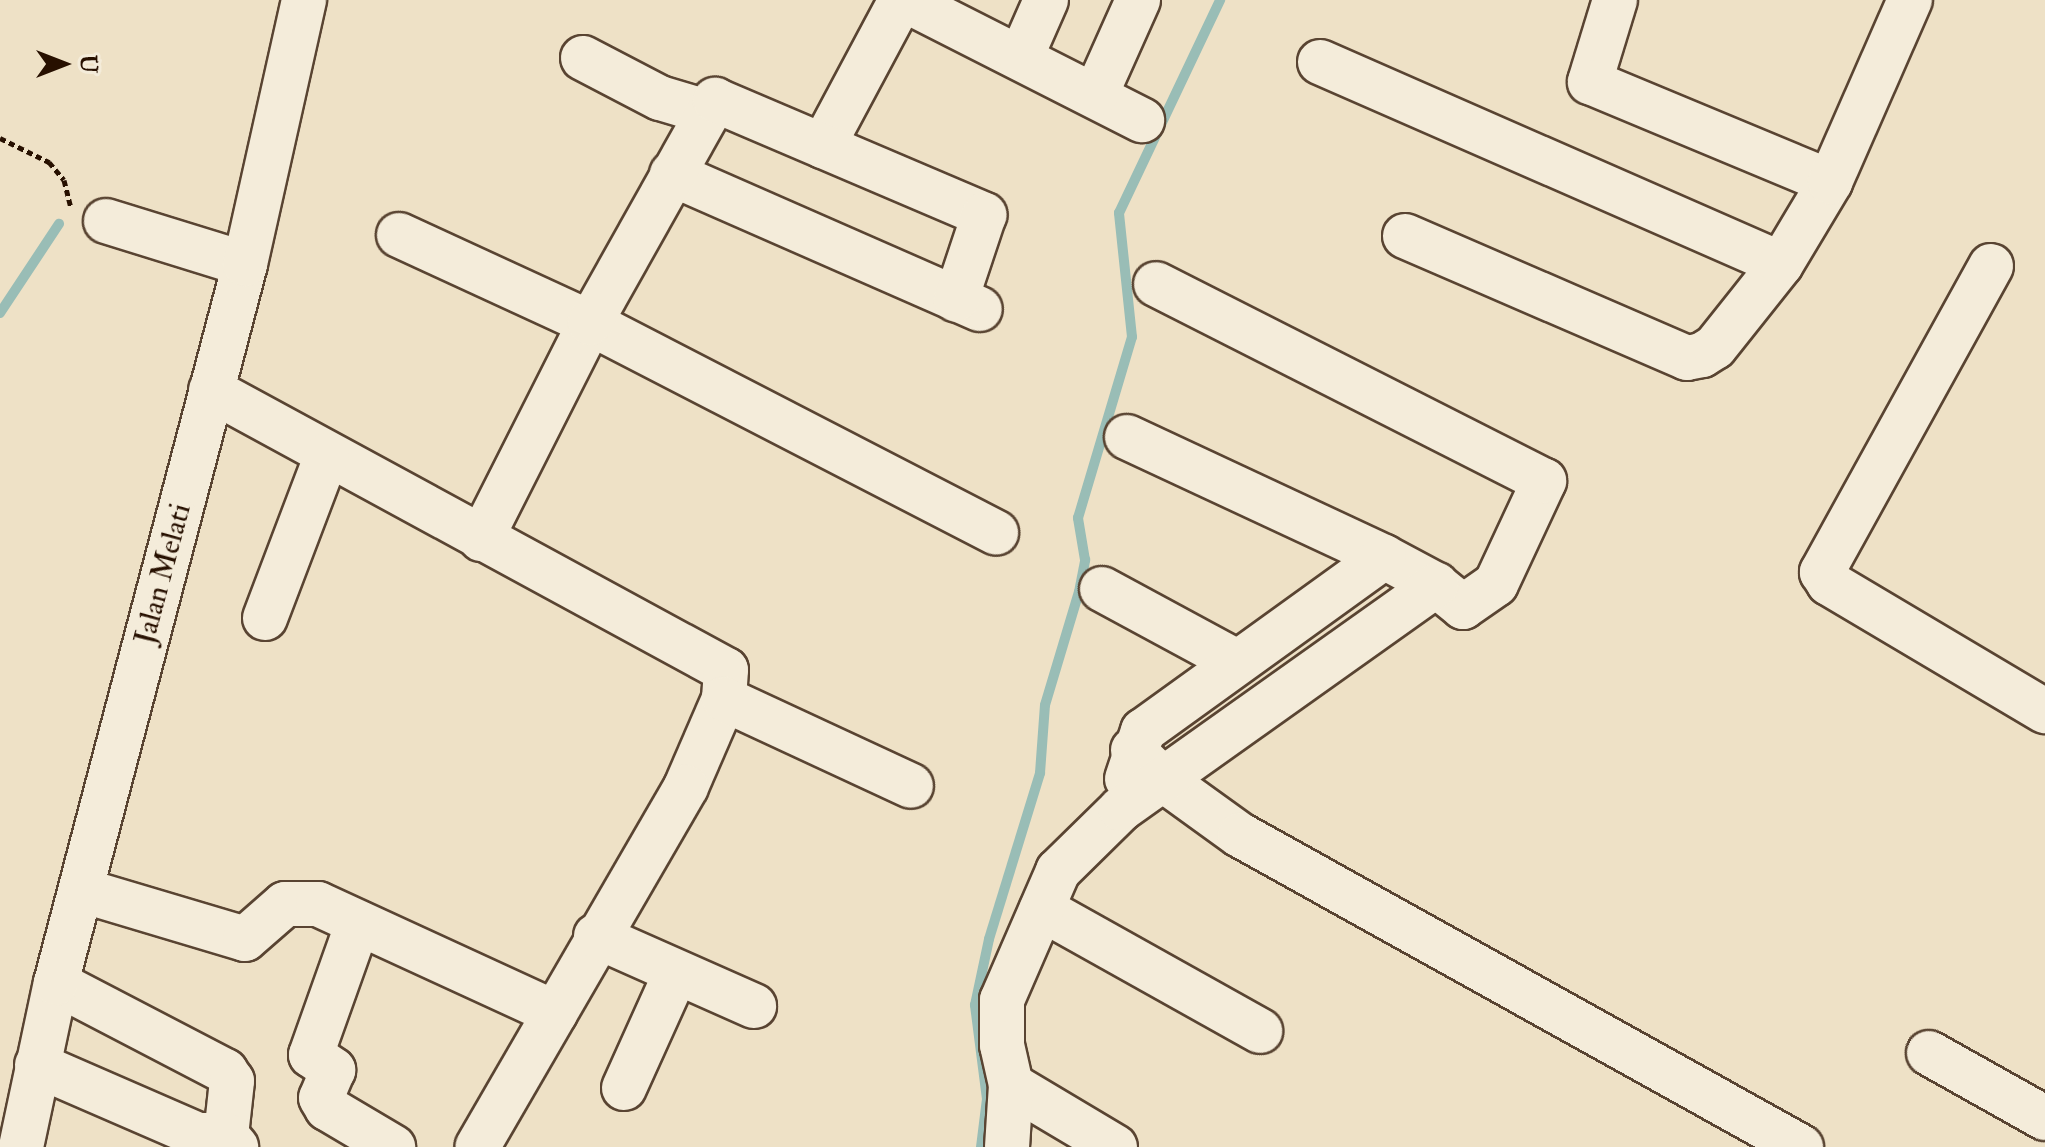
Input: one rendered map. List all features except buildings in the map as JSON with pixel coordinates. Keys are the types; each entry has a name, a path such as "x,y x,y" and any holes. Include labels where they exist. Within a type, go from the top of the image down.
{"street":[{"name":"Jalan Melati","path":"21,1147 56,983 245,264 304,0"},
{"path":"823,146 903,0 1096,94 1142,120"},
{"path":"1021,57 1046,0"},
{"path":"1096,94 1138,0"},
{"path":"1615,0 1590,82 1830,182"},
{"path":"1405,236 1687,358 1715,347 1781,264 1830,182 1910,0"},
{"path":"583,58 660,98 707,112"},
{"path":"1320,62 1781,264"},
{"path":"481,539 590,323 672,174 715,100 725,101 984,215 968,304 672,174"},
{"path":"106,221 245,264"},
{"path":"399,235 590,323 996,533"},
{"path":"1991,266 1822,572 1829,583 2045,711"},
{"path":"1127,437 1384,557 1436,585 1463,607 1480,600 1496,584 1544,481 1156,284"},
{"path":"211,390 481,539 722,664 729,677 724,699 686,787 596,936 477,1147"},
{"path":"265,618 327,455"},
{"path":"1121,809 1133,750 1143,731 1235,661 1384,557"},
{"path":"1007,1147 1011,1085 1002,1045 1002,1000 1058,871 1121,809 1165,781 1436,585"},
{"path":"1102,589 1235,661"},
{"path":"724,699 911,786"},
{"path":"1133,750 1165,781 1240,835 1801,1147"},
{"path":"81,890 245,939 295,900 358,923 555,1013"},
{"path":"1042,909 1260,1031"},
{"path":"358,923 311,1055 333,1070 321,1098 323,1104 393,1147"},
{"path":"596,936 754,1006"},
{"path":"624,1088 676,973"},
{"path":"37,1065 198,1135 231,1141 232,1081 225,1071 56,983"},
{"path":"1929,1053 2045,1118"},
{"path":"1011,1085 1115,1147"}],"path":[{"path":"0,138 49,162 64,180 70,207 106,221"}],"waterway":[{"path":"981,1147 987,1099 975,1005 989,939 1040,773 1045,705 1079,592 1085,560 1078,518 1132,337 1119,213 1220,0"},
{"path":"0,313 59,224"}]}
